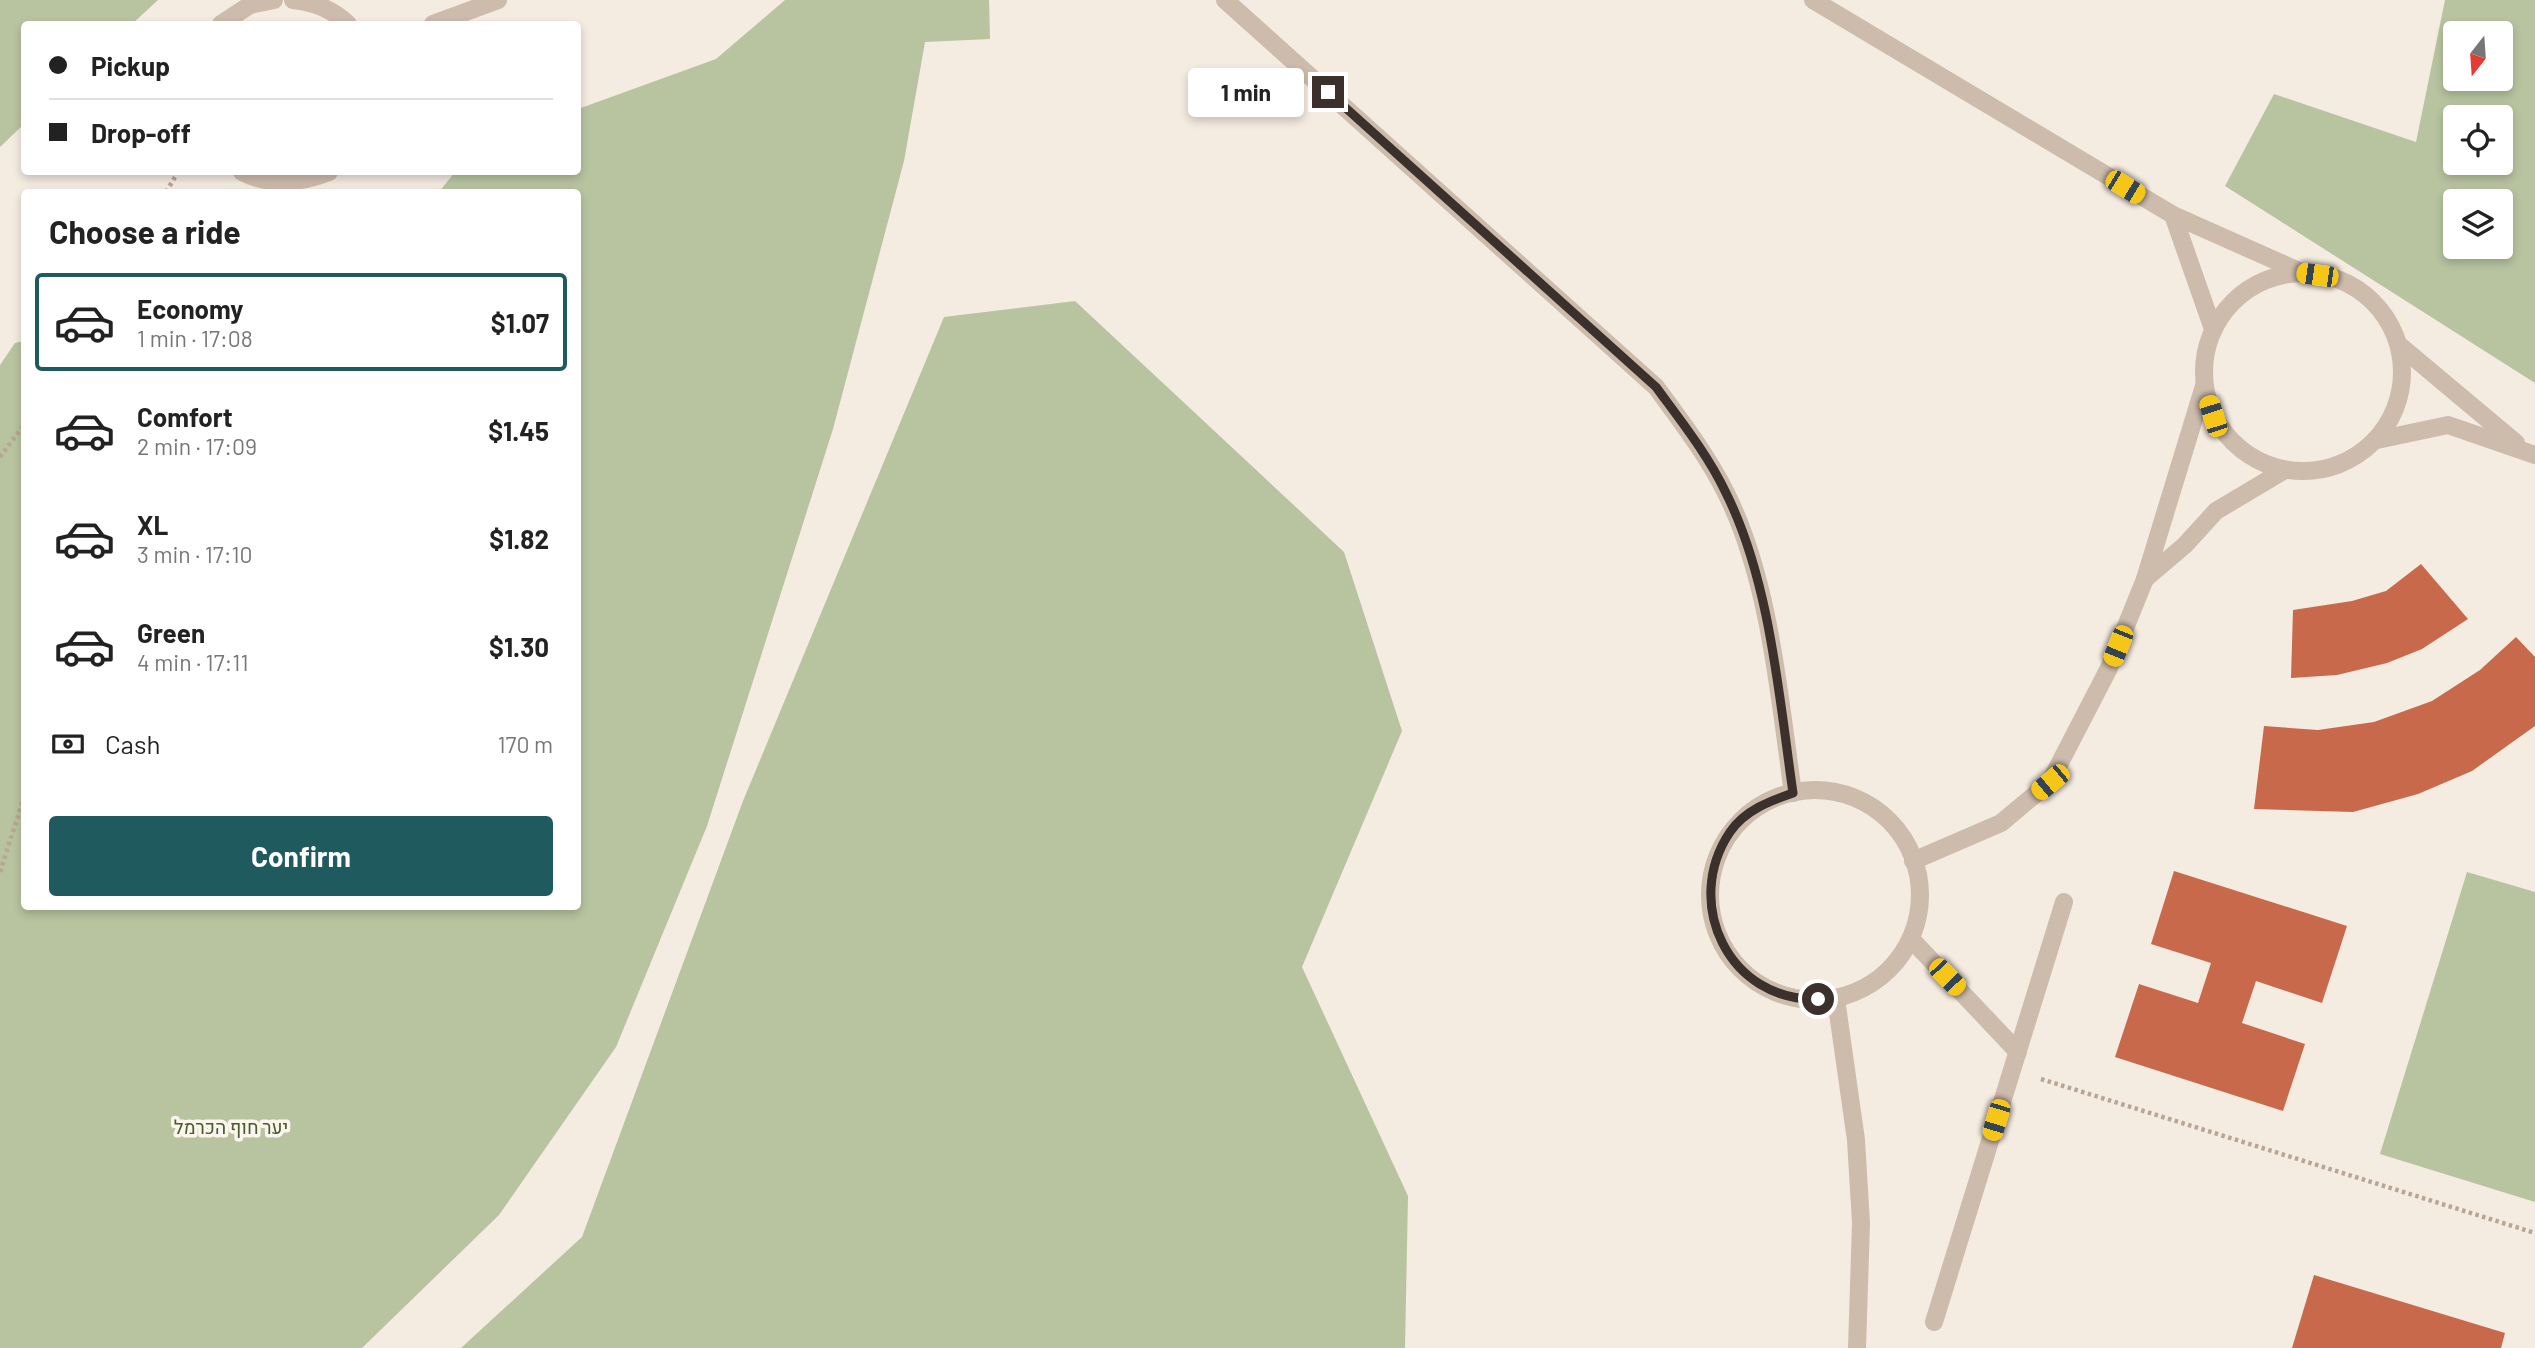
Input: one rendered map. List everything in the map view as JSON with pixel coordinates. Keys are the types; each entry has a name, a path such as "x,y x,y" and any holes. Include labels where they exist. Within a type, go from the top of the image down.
{"street":[{"path":"226,21 250,5 274,0"},
{"path":"293,0 311,2 345,21"},
{"path":"441,21 498,0"},
{"path":"1225,0 1656,387 1696,441 1727,494 1747,550 1768,624 1793,793"},
{"path":"1813,0 2173,215 2301,272 2334,277 2362,292 2386,316 2399,345 2404,379 2396,412 2377,440 2350,461 2318,472 2283,471 2255,460 2230,441 2213,416 2204,386 2204,357 2213,329 2228,306 2249,288 2274,277 2301,272"},
{"path":"251,175 274,183 304,181 321,175"},
{"path":"2173,215 2213,329"},
{"path":"2399,345 2529,453"},
{"path":"1913,862 2001,823 2050,782 2109,668 2145,579 2204,386"},
{"path":"2377,440 2448,425 2529,453"},
{"path":"2145,579 2185,545 2216,511 2283,471"},
{"path":"1826,790 1858,799 1886,817 1906,843 1913,862 1918,874 1919,907 1911,939 1893,966 1867,987 1836,999 1799,1000 1765,988 1736,965 1717,934 1709,898 1714,863 1731,830 1758,806 1793,793 1826,790"},
{"path":"1934,1322 2064,902"},
{"path":"1911,939 2018,1052"},
{"path":"1836,999 1856,1140 1861,1223 1857,1348"}],"path":[{"path":"0,457 21,429"},
{"path":"0,872 21,806"},
{"path":"2012,1069 2535,1233"}],"green space":[{"path":"0,0 158,0 135,21 21,21 21,127 0,147"},
{"name":"יער חוף הכרמל","path":"785,0 989,0 990,39 925,42 904,161 833,429 707,826 616,1047 499,1215 362,1348 0,1348 0,365 15,343 21,342 21,910 581,910 581,189 441,189 453,175 581,175 581,108 716,59"},
{"path":"2445,0 2535,0 2535,383 2225,186 2274,94 2416,142"},
{"path":"1075,301 1344,552 1402,731 1302,967 1408,1196 1405,1348 461,1348 582,1237 743,801 944,317"},
{"path":"2467,872 2535,892 2535,1202 2380,1154"}],"building":[{"path":"2421,564 2468,619 2422,649 2387,663 2337,675 2291,678 2293,610 2352,601 2386,591"},
{"path":"2516,637 2535,657 2535,726 2472,771 2418,794 2353,812 2254,809 2264,726 2318,730 2374,722 2432,701 2480,670"},
{"path":"2174,871 2347,926 2322,1003 2256,981 2242,1023 2305,1044 2283,1111 2115,1057 2139,984 2198,1003 2211,963 2151,944"},
{"path":"2314,1275 2505,1333 2501,1348 2292,1348"}],"route":[{"path":"1328,92 1656,387 1696,441 1727,494 1747,550 1768,624 1793,793 1758,806 1731,830 1714,863 1709,898 1717,934 1736,965 1765,988 1799,1000 1818,999"}]}
